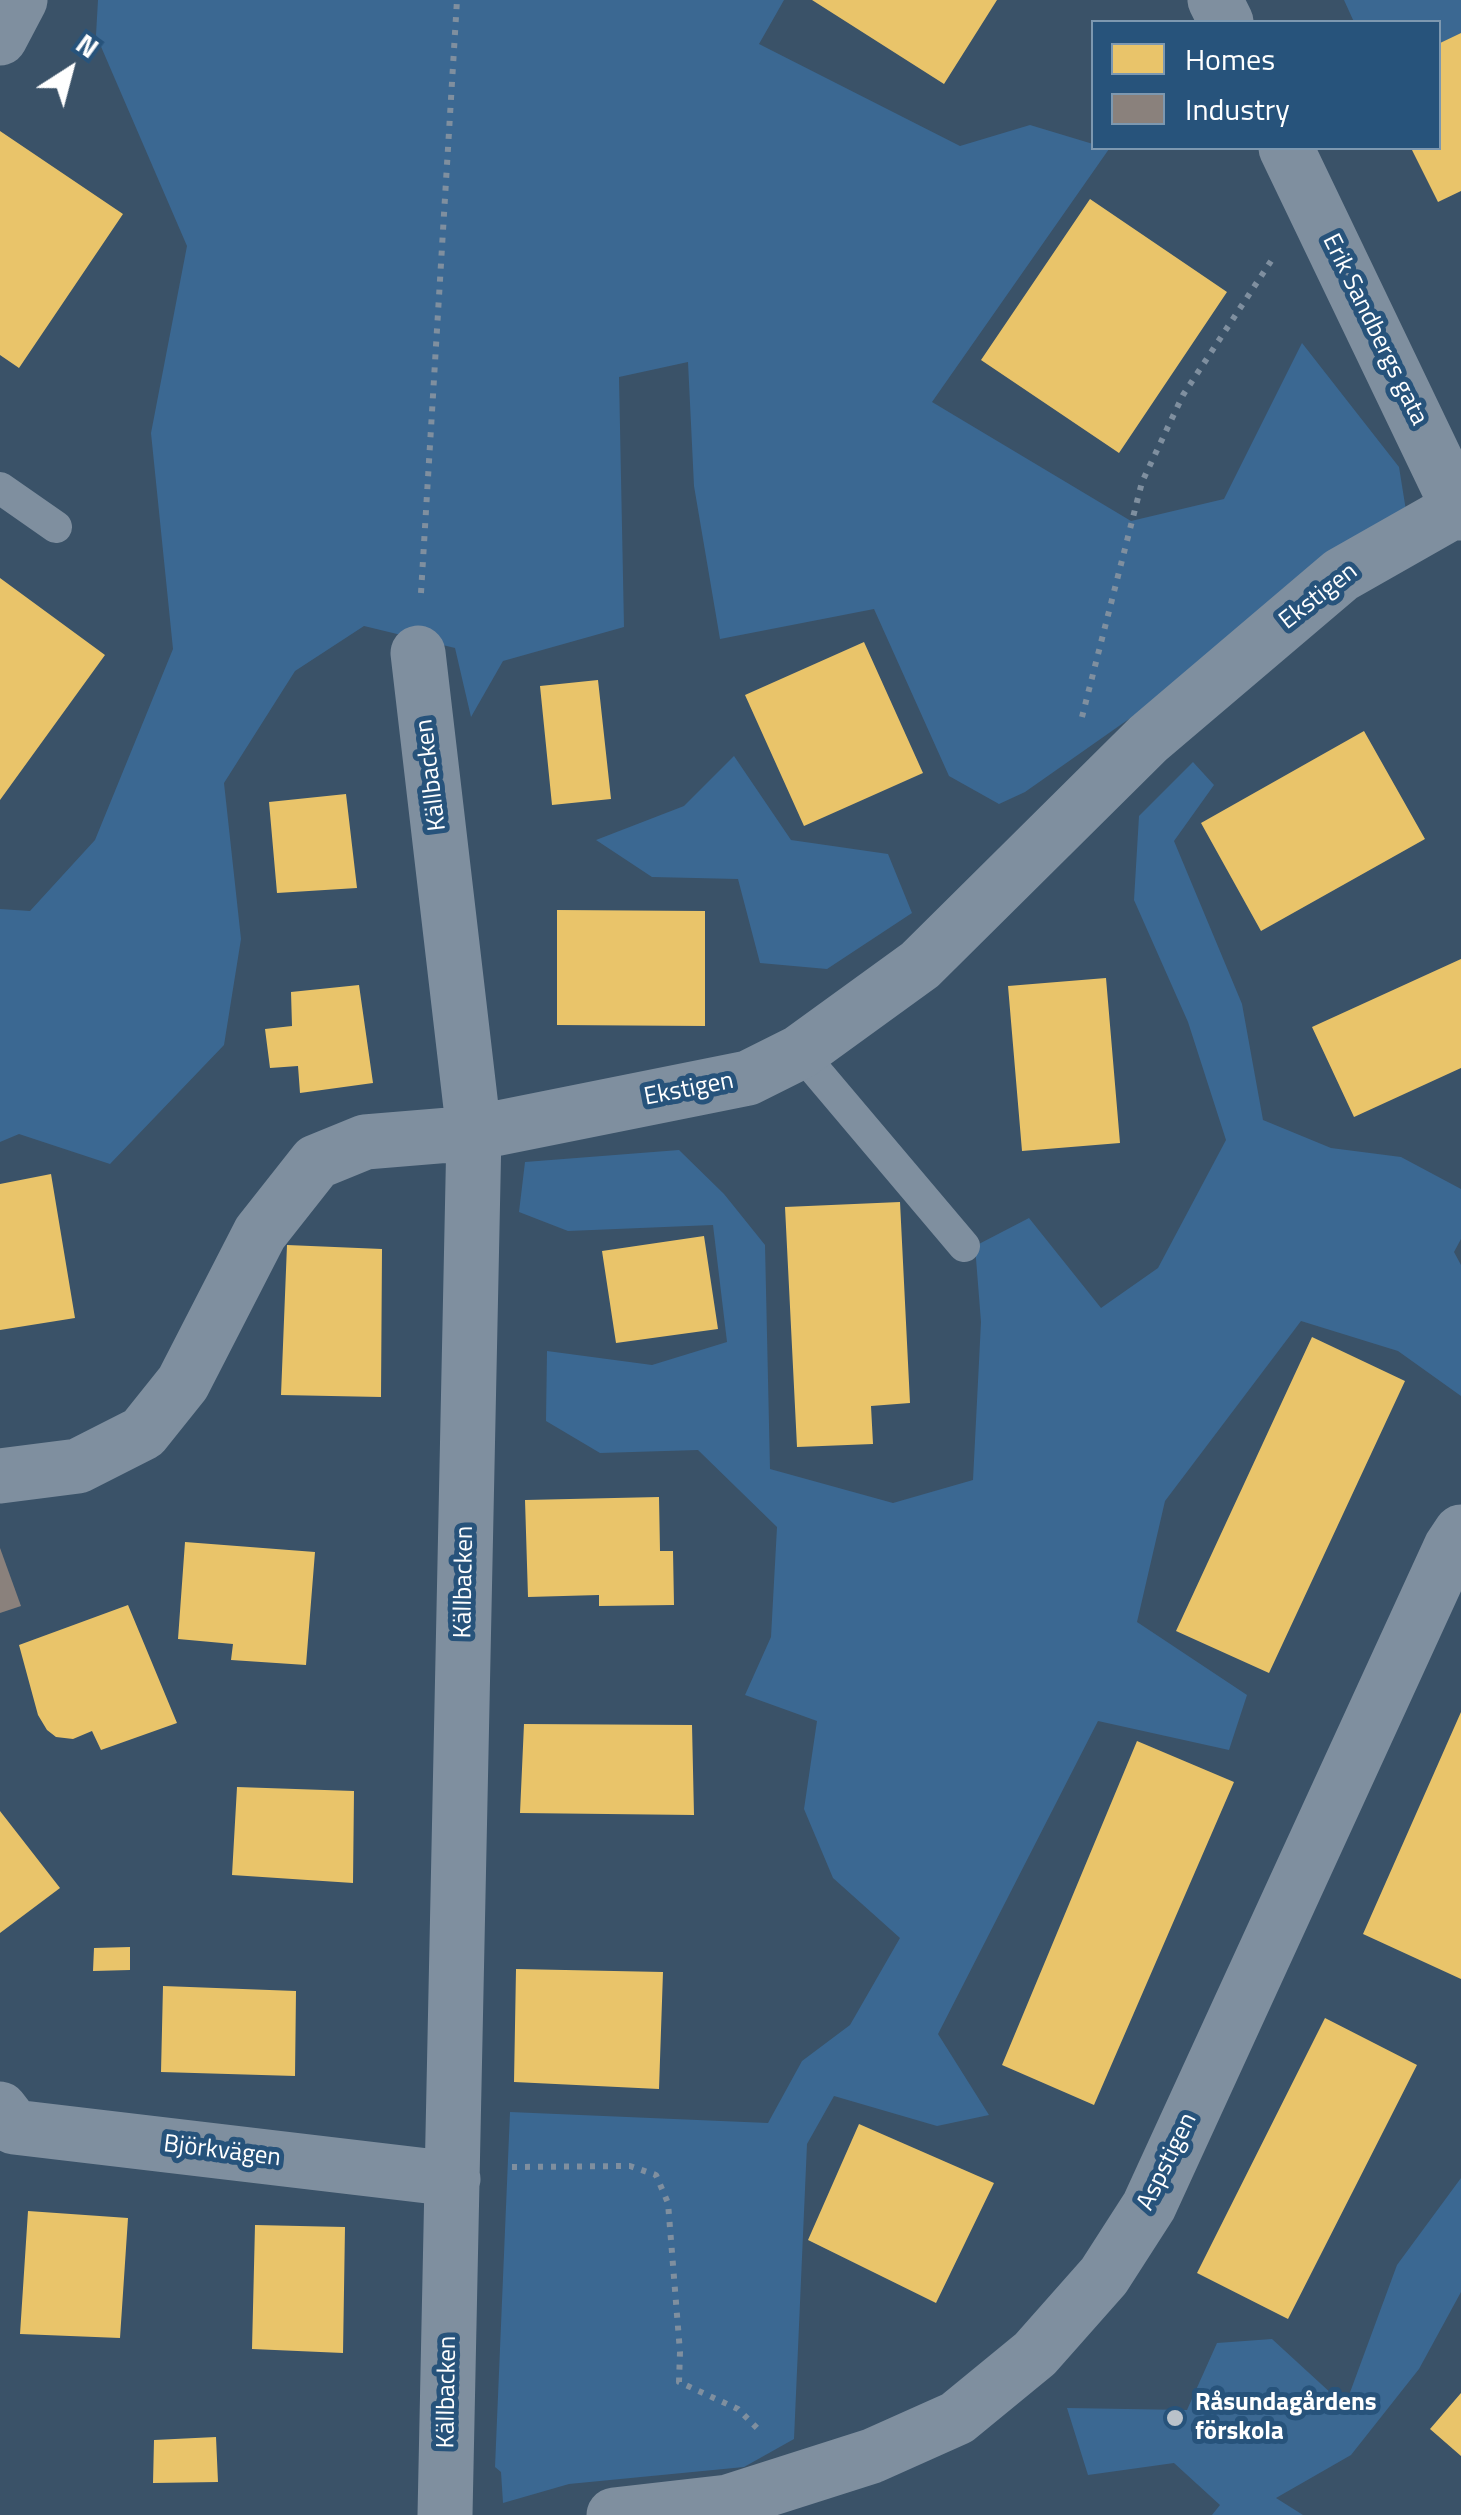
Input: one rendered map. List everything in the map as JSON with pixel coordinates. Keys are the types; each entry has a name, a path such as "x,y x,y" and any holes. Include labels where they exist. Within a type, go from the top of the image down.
{"street":[{"path":"0,38 20,0"},
{"name":"Erik Sandbergs gata","path":"1287,150 1460,511"},
{"name":"Ekstigen","path":"0,1476 78,1466 144,1433 183,1383 260,1234 316,1162 365,1142 474,1133 748,1078 800,1052 920,964 1148,739 1341,575 1460,511"},
{"name":"Källbacken","path":"418,653 474,1133 445,2515"},
{"name":"Aspstigen","path":"614,2515 728,2502 872,2456 957,2418 1034,2354 1104,2276 1149,2206 1461,1532"},
{"name":"Björkvägen","path":"0,2109 14,2127 453,2180"}],"lane":[{"path":"0,488 56,527"},
{"path":"800,1052 964,1246"}],"path":[{"path":"418,653 458,0"},
{"path":"1080,732 1142,482 1183,395 1274,257"},
{"path":"510,2168 630,2166 656,2175 668,2203 679,2382 738,2409 759,2430"}],"shaded area":[{"path":"98,0 784,0 759,44 960,146 1030,125 1091,143 1091,150 1108,150 932,402 1131,521 1224,499 1302,343 1399,467 1408,523 1025,792 999,804 949,776 874,609 720,639 694,486 688,362 619,377 624,627 503,661 471,717 455,648 364,626 295,671 224,783 241,939 224,1045 110,1164 19,1134 0,1142 0,909 30,911 95,840 173,649 151,433 187,246 96,35"},
{"path":"1344,0 1461,0 1461,33 1441,43 1441,20 1353,20"},
{"path":"734,756 791,840 888,854 912,913 827,969 760,963 738,879 652,877 596,840 684,806"},
{"path":"1193,762 1214,785 1174,841 1242,1004 1263,1120 1331,1148 1401,1157 1461,1189 1461,1239 1454,1252 1461,1265 1461,1396 1398,1351 1301,1321 1165,1501 1137,1622 1247,1695 1229,1750 1098,1721 938,2034 989,2115 937,2126 834,2096 807,2144 794,2439 744,2467 569,2484 503,2503 501,2472 495,2467 510,2112 768,2123 802,2061 850,2025 900,1938 833,1878 804,1809 817,1721 745,1695 771,1637 777,1527 698,1450 600,1453 546,1421 547,1351 652,1365 727,1342 713,1225 568,1231 519,1212 525,1162 679,1150 724,1194 765,1245 770,1469 893,1503 973,1480 981,1322 975,1246 1029,1218 1101,1308 1158,1268 1226,1140 1188,1022 1134,900 1139,816"},
{"path":"1461,2178 1461,2292 1419,2369 1351,2455 1276,2498 1303,2515 1212,2515 1220,2505 1174,2463 1088,2475 1067,2408 1187,2410 1217,2343 1272,2339 1345,2406 1397,2265"}],"building: Homes":[{"path":"812,0 997,0 944,84"},
{"path":"1461,33 1461,191 1438,202 1412,150 1441,150 1441,43"},
{"path":"0,131 123,214 19,368 0,355"},
{"path":"1090,199 1227,292 1119,453 981,360"},
{"path":"0,578 105,655 0,800"},
{"path":"864,642 923,773 804,826 745,695"},
{"path":"598,680 611,799 552,805 540,686"},
{"path":"1364,731 1425,839 1261,931 1201,823"},
{"path":"346,794 357,888 277,893 269,802"},
{"path":"557,910 705,911 705,1026 557,1025"},
{"path":"1461,959 1461,1068 1354,1117 1312,1027"},
{"path":"1106,978 1120,1143 1022,1151 1008,986"},
{"path":"359,985 373,1083 300,1093 298,1066 270,1068 265,1029 292,1026 291,992"},
{"path":"51,1174 75,1318 0,1330 0,1184"},
{"path":"900,1202 910,1403 871,1406 873,1444 797,1447 785,1207"},
{"path":"704,1236 718,1329 616,1343 602,1251"},
{"path":"287,1245 382,1249 381,1397 281,1395"},
{"path":"1312,1337 1405,1381 1269,1673 1176,1631"},
{"path":"659,1497 660,1551 673,1551 674,1605 599,1606 599,1595 528,1597 525,1500"},
{"path":"185,1542 315,1552 306,1665 231,1660 233,1644 178,1639"},
{"path":"128,1605 177,1723 101,1750 92,1731 73,1739 56,1737 38,1715 19,1645"},
{"path":"1461,1712 1461,1979 1363,1934"},
{"path":"524,1724 692,1725 694,1815 520,1813"},
{"path":"1137,1741 1234,1782 1094,2105 1002,2065"},
{"path":"237,1787 354,1791 353,1883 232,1875"},
{"path":"0,1811 60,1888 0,1933"},
{"path":"130,1947 130,1970 93,1971 94,1948"},
{"path":"516,1969 663,1972 659,2089 514,2082"},
{"path":"163,1986 296,1991 295,2076 161,2072"},
{"path":"1325,2018 1417,2065 1288,2319 1197,2273"},
{"path":"859,2124 994,2183 936,2303 808,2240"},
{"path":"28,2211 128,2218 120,2338 20,2334"},
{"path":"255,2225 345,2227 343,2353 252,2349"},
{"path":"1461,2393 1461,2456 1430,2429"},
{"path":"216,2437 218,2482 153,2483 154,2440"}],"building: Industry":[{"path":"0,1548 21,1606 0,1613"}],"place":[{"name":"Råsundagårdens förskola","path":"1175,2418"}]}
